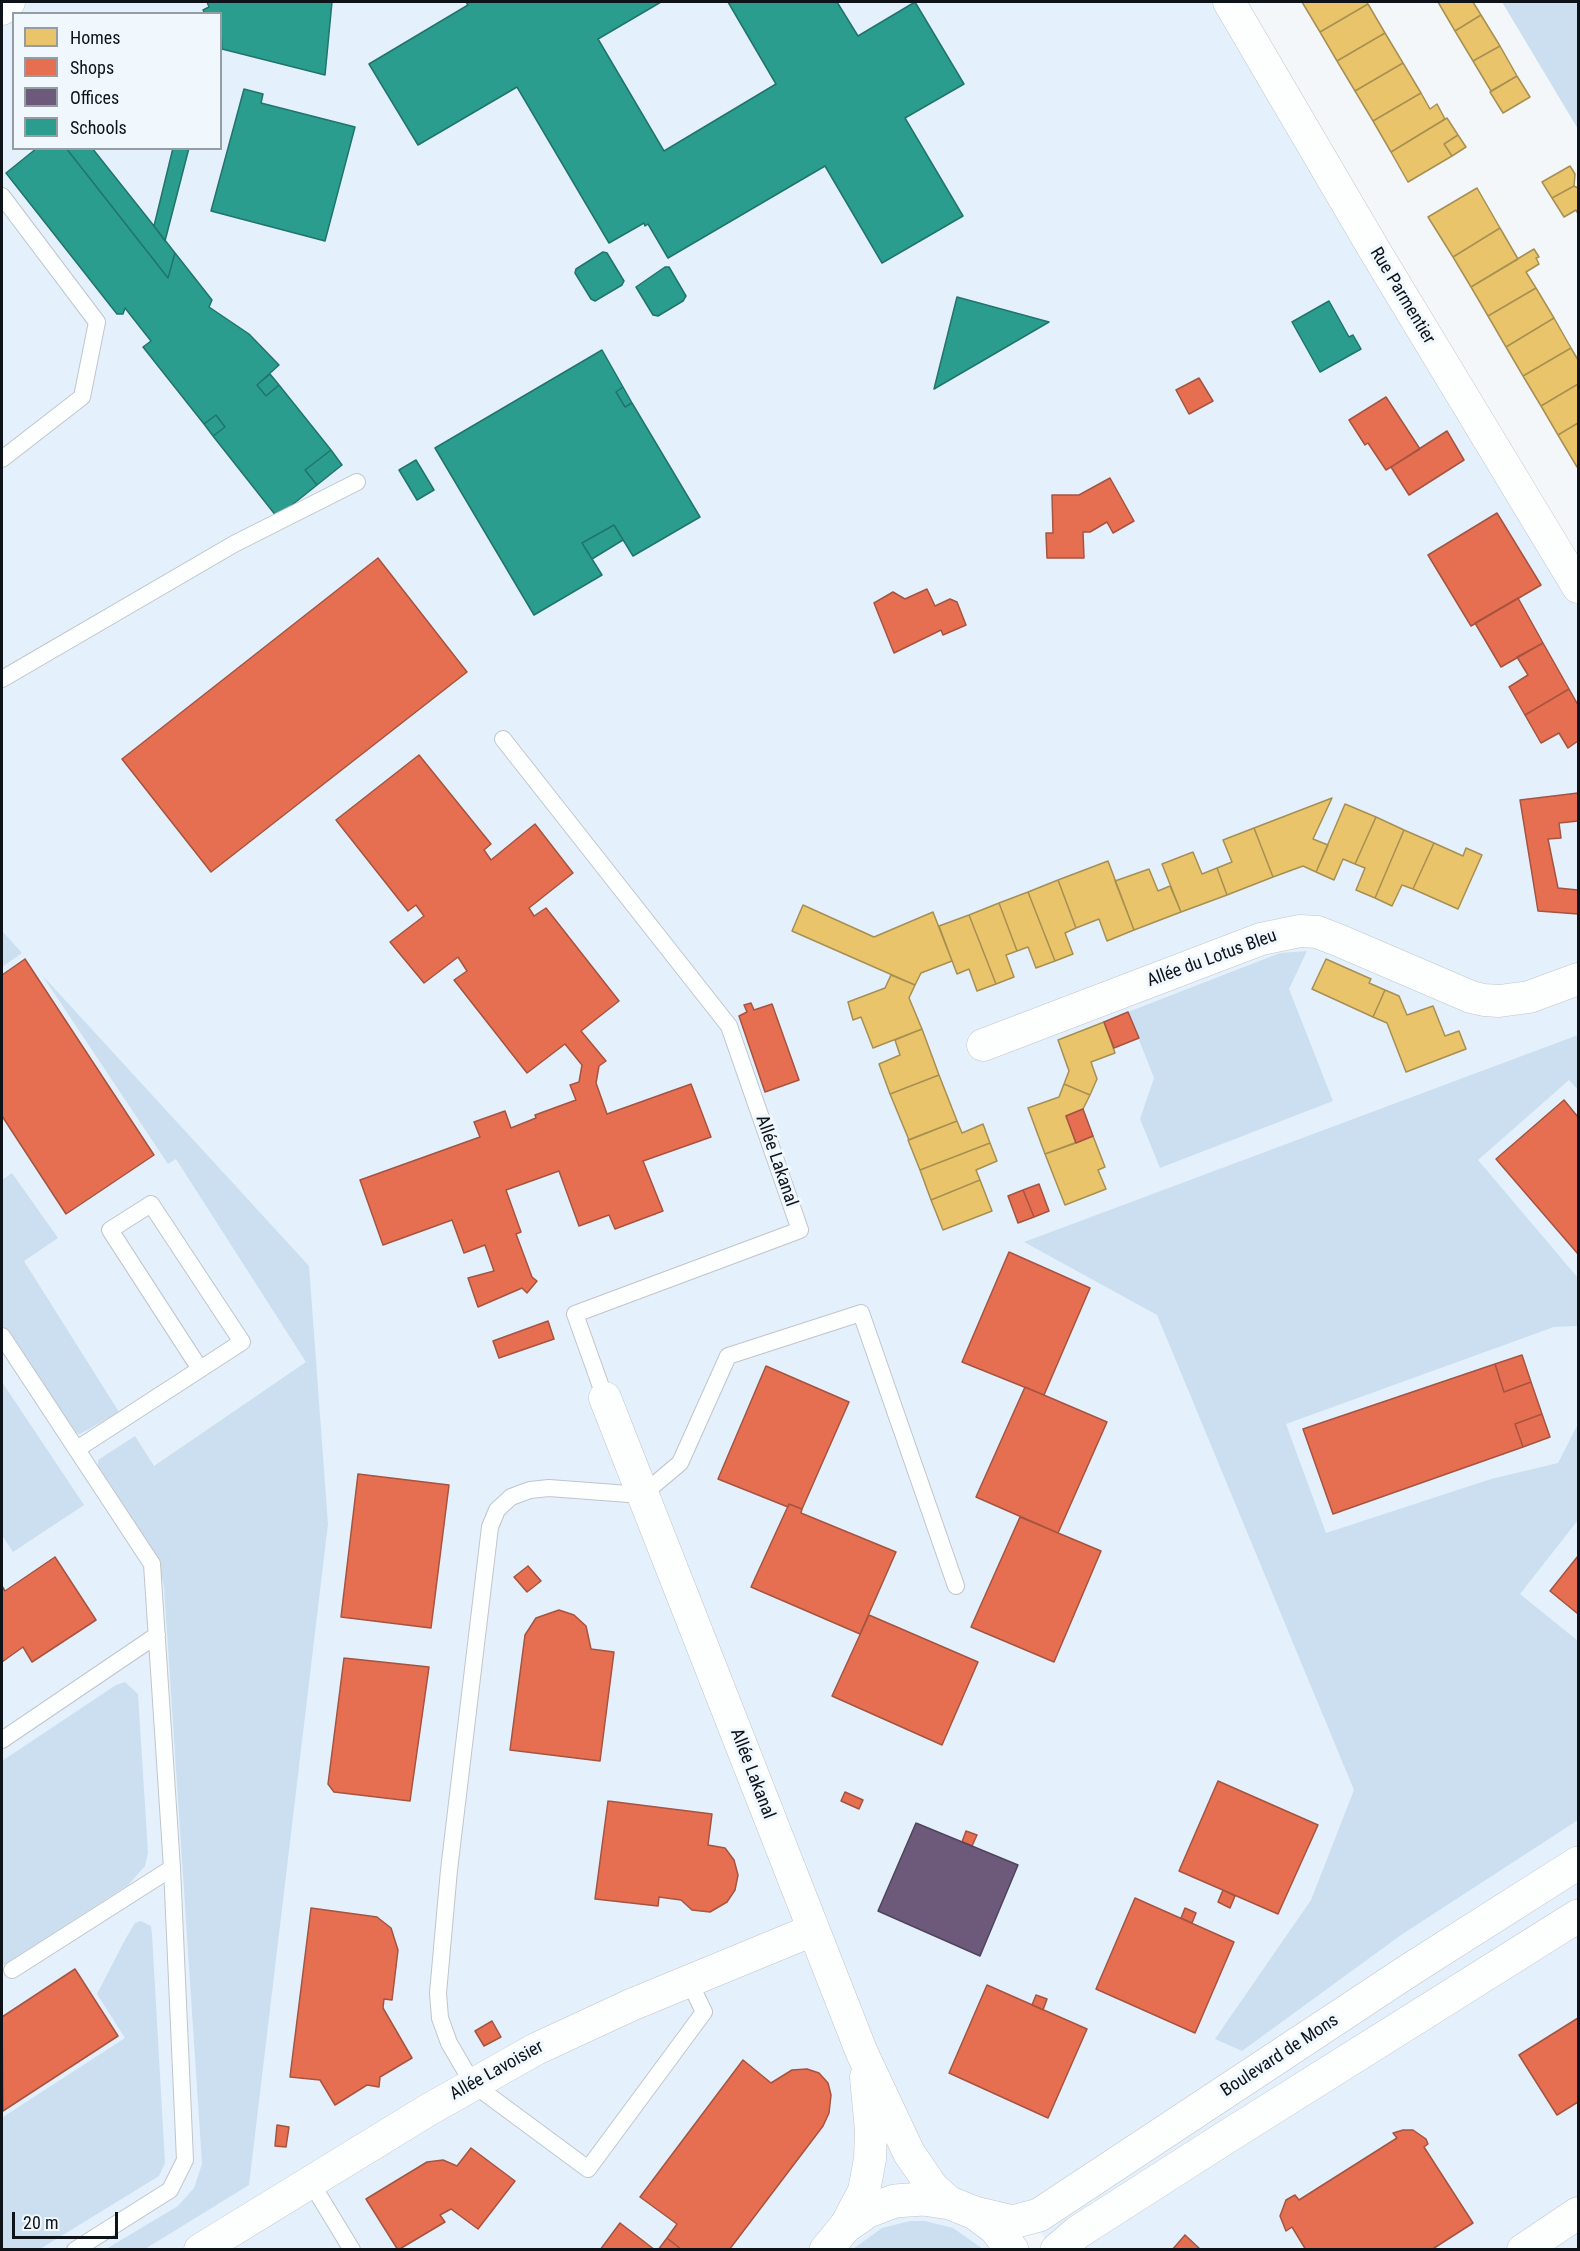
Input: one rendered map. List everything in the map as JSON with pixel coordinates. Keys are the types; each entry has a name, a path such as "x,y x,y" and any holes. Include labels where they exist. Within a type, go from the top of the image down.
{"main road":[{"name":"Boulevard de Mons","path":"836,2238 868,2211 895,2201 923,2199 1013,2222 1039,2215 1107,2168 1578,1863"},
{"path":"1057,2250 1078,2232 1200,2153 1578,1916"},
{"path":"963,2208 996,2229 1012,2250"}],"street":[{"path":"2,9 9,2"},
{"name":"Rue Parmentier","path":"1229,2 1375,251 1578,587"},
{"name":"Allée du Lotus Bleu","path":"983,1045 1262,939 1300,931 1317,932 1463,994 1484,1000 1499,1001 1529,996 1578,979"},
{"name":"Allée Lakanal","path":"605,1398 862,2053 909,2153 933,2188 963,2208"},
{"name":"Allée Lavoisier","path":"200,2250 310,2181 473,2084 584,2025 813,1930"},
{"name":"Allée Lakanal","path":"836,2238 864,2191 870,2159 871,2131 862,2053"},
{"path":"1523,2250 1578,2212"}],"lane":[{"path":"2,196 97,322 82,397 2,459"},
{"path":"2,679 234,544 357,482"},
{"name":"Allée Lakanal","path":"503,739 729,1026 800,1230 575,1314 605,1398"},
{"path":"77,1449 242,1342 151,1204 110,1230 200,1369"},
{"path":"689,1981 704,2012 588,2169 473,2084 449,2043 440,2018 438,1993 449,1870 490,1527 497,1510 511,1497 530,1490 549,1488 642,1495 680,1462 728,1356 861,1313 956,1586"},
{"path":"2,1336 152,1564 172,1868 185,2160 170,2190 75,2250"},
{"path":"2,1740 157,1635"},
{"path":"12,1970 172,1868"},
{"path":"310,2181 352,2250"}],"shaded area":[{"path":"12,2 1230,2 1578,585 1578,2249 1051,2249 1043,2235 1029,2222 987,2250 2,2250 2,12"},
{"path":"1502,2 1578,2 1578,129"},
{"path":"2,931 22,953 2,967"},
{"path":"1307,951 1289,989 1333,1101 1160,1168 1140,1119 1154,1078 1128,1012 1280,953"},
{"path":"42,975 309,1266 328,1524 249,2185 145,2249 106,2249 178,2206 194,2188 202,2164 164,1587 158,1561 98,1471 98,1460 135,1436 154,1466 306,1362 176,1159 168,1164"},
{"path":"1578,1035 1578,1090 1569,1080 1478,1160 1578,1278 1578,1326 1554,1327 1286,1424 1326,1533 1491,1479 1558,1463 1578,1424 1578,1520 1520,1594 1578,1641 1578,1820 1401,1935 1242,2051 1215,2039 1311,1900 1354,1790 1157,1315 1024,1242"},
{"path":"12,1173 58,1238 24,1261 119,1412 80,1434 72,1432 2,1324 2,1180"},
{"path":"2,1382 84,1505 13,1552 2,1535"},
{"path":"125,1682 138,1694 148,1853 145,1866 128,1885 2,1966 2,1761 116,1685"},
{"path":"141,1921 151,1926 152,1934 165,2163 159,2176 40,2249 2,2249 2,2115 3,2117 125,2038 97,1994 135,1923"},
{"path":"910,2221 925,2221 953,2228 983,2249 853,2249 882,2228"}],"building: Homes":[{"path":"1302,2 1366,2 1368,4 1320,32"},
{"path":"1438,2 1473,2 1481,15 1455,31"},
{"path":"1368,4 1385,33 1337,61 1320,32"},
{"path":"1481,15 1500,46 1473,61 1455,31"},
{"path":"1385,33 1403,63 1355,91 1337,61"},
{"path":"1500,46 1517,76 1491,91 1473,61"},
{"path":"1403,63 1421,93 1373,121 1355,91"},
{"path":"1517,76 1530,97 1503,113 1490,92"},
{"path":"1421,93 1430,109 1437,104 1445,119 1391,152 1373,121"},
{"path":"1447,118 1458,135 1444,144 1452,156 1408,182 1391,152"},
{"path":"1458,135 1466,147 1452,156 1444,144"},
{"path":"1570,166 1575,174 1574,186 1552,198 1542,182"},
{"path":"1574,186 1578,188 1578,214 1576,210 1564,217 1552,198"},
{"path":"1477,188 1500,228 1453,257 1428,217"},
{"path":"1500,228 1518,259 1471,287 1453,257"},
{"path":"1534,249 1539,257 1536,258 1539,264 1526,272 1536,288 1488,316 1471,287"},
{"path":"1536,288 1554,318 1506,347 1488,316"},
{"path":"1554,318 1571,348 1523,376 1506,347"},
{"path":"1571,348 1578,360 1578,384 1541,406 1523,376"},
{"path":"1578,384 1578,423 1558,435 1541,406"},
{"path":"1578,423 1578,466 1577,467 1558,435"},
{"path":"1332,798 1313,839 1328,845 1316,872 1303,866 1273,877 1254,828"},
{"path":"1345,804 1376,817 1355,864 1343,859 1334,880 1316,872"},
{"path":"1376,817 1404,830 1375,898 1356,890 1365,868 1355,864"},
{"path":"1254,828 1273,877 1227,895 1217,868 1232,862 1223,840"},
{"path":"1404,830 1434,843 1413,889 1402,885 1392,906 1375,898"},
{"path":"1434,843 1463,856 1466,848 1482,855 1458,909 1413,889"},
{"path":"1193,852 1202,874 1217,868 1227,895 1181,912 1162,864"},
{"path":"1108,861 1134,930 1107,941 1099,919 1076,928 1058,880"},
{"path":"1149,869 1158,891 1170,886 1181,912 1134,930 1115,881"},
{"path":"1058,880 1076,928 1065,933 1073,954 1055,961 1028,892"},
{"path":"1028,892 1055,961 1036,968 1028,947 1017,951 999,903"},
{"path":"999,903 1017,951 1006,955 1014,977 996,984 969,915"},
{"path":"803,905 874,937 933,912 952,961 921,973 915,985 792,931"},
{"path":"969,915 996,984 977,991 969,969 957,974 939,926"},
{"path":"1326,959 1371,979 1369,983 1385,990 1373,1017 1312,989"},
{"path":"891,975 915,985 909,998 922,1029 873,1048 861,1017 853,1020 848,1002 885,988"},
{"path":"1385,990 1399,996 1407,1015 1433,1006 1445,1036 1459,1031 1466,1049 1406,1072 1387,1023 1373,1017"},
{"path":"1104,1022 1115,1053 1091,1062 1097,1079 1090,1095 1064,1084 1069,1071 1058,1040"},
{"path":"922,1029 939,1075 890,1094 879,1064 900,1055 895,1040"},
{"path":"939,1075 957,1121 909,1140 890,1094"},
{"path":"1064,1084 1090,1095 1083,1109 1066,1116 1076,1143 1045,1154 1028,1108 1059,1097"},
{"path":"957,1121 962,1133 983,1124 990,1143 920,1170 908,1140"},
{"path":"1093,1136 1105,1167 1098,1170 1106,1189 1065,1205 1045,1154"},
{"path":"990,1143 997,1161 976,1170 980,1180 931,1200 920,1170"},
{"path":"980,1180 992,1211 943,1230 931,1200"}],"building: Shops":[{"path":"1199,378 1213,401 1189,414 1176,390"},
{"path":"1386,397 1420,449 1386,470 1368,443 1365,445 1349,420"},
{"path":"1447,431 1464,460 1409,495 1391,467"},
{"path":"1110,478 1134,521 1113,533 1107,522 1090,532 1083,532 1084,558 1047,558 1046,533 1053,533 1052,495 1079,495"},
{"path":"1497,513 1541,585 1471,626 1428,555"},
{"path":"378,558 467,672 211,872 122,759"},
{"path":"927,589 935,606 950,599 957,602 966,625 943,635 941,630 894,653 874,603 893,592 905,599"},
{"path":"1518,598 1543,643 1501,667 1475,623"},
{"path":"1543,643 1569,689 1525,715 1509,687 1528,675 1517,657"},
{"path":"1569,689 1578,705 1578,741 1568,748 1559,733 1541,743 1525,715"},
{"path":"419,755 491,844 484,850 491,860 535,824 573,873 529,908 534,916 546,908 619,1001 581,1031 606,1061 599,1066 596,1083 607,1114 691,1084 711,1137 643,1161 663,1211 615,1229 609,1215 579,1226 559,1171 506,1190 521,1232 516,1234 532,1277 537,1281 527,1293 522,1288 478,1307 468,1278 494,1271 485,1245 464,1253 452,1220 383,1245 360,1180 480,1137 474,1122 505,1111 511,1128 536,1118 535,1115 576,1100 570,1085 579,1082 582,1065 565,1044 527,1073 454,980 467,971 458,957 424,983 390,942 424,916 416,905 408,911 336,820"},
{"path":"1578,793 1578,821 1559,823 1561,838 1548,839 1558,888 1578,890 1578,914 1538,911 1520,800"},
{"path":"25,959 154,1155 66,1214 2,1116 2,975"},
{"path":"751,1003 754,1010 772,1004 799,1080 765,1092 739,1016 747,1012 744,1005"},
{"path":"1128,1012 1139,1038 1114,1048 1104,1022"},
{"path":"1564,1100 1578,1117 1578,1254 1496,1159"},
{"path":"1083,1109 1093,1136 1076,1143 1066,1116"},
{"path":"1039,1184 1049,1211 1034,1217 1023,1190"},
{"path":"1023,1190 1034,1217 1018,1223 1008,1196"},
{"path":"1009,1252 1090,1288 1044,1395 962,1362"},
{"path":"548,1321 554,1339 499,1358 493,1341"},
{"path":"1522,1355 1531,1382 1504,1392 1495,1364"},
{"path":"1495,1364 1504,1392 1531,1382 1542,1414 1515,1424 1523,1447 1333,1514 1303,1429"},
{"path":"766,1366 849,1402 802,1509 789,1504 788,1507 718,1479"},
{"path":"1025,1387 1107,1422 1058,1533 976,1497"},
{"path":"1542,1414 1550,1437 1523,1447 1515,1424"},
{"path":"358,1474 449,1485 431,1628 341,1617"},
{"path":"789,1504 802,1509 801,1513 896,1552 860,1634 751,1587"},
{"path":"1020,1517 1101,1551 1054,1662 971,1627"},
{"path":"1578,1556 1578,1614 1550,1591"},
{"path":"55,1557 96,1620 32,1662 23,1647 2,1662 2,1586 5,1591"},
{"path":"528,1566 541,1581 527,1592 514,1577"},
{"path":"559,1610 574,1615 586,1626 591,1649 614,1652 600,1761 510,1750 525,1635 536,1618"},
{"path":"869,1615 978,1662 942,1745 832,1696"},
{"path":"344,1658 429,1667 410,1801 334,1792 328,1784"},
{"path":"1218,1781 1318,1825 1278,1914 1179,1871"},
{"path":"845,1792 863,1800 859,1809 841,1801"},
{"path":"608,1801 712,1814 708,1845 725,1848 734,1860 738,1875 735,1890 727,1902 710,1912 692,1910 681,1900 659,1897 658,1906 595,1899"},
{"path":"966,1831 977,1835 972,1846 962,1842"},
{"path":"1223,1890 1235,1896 1230,1908 1218,1902"},
{"path":"1135,1898 1234,1942 1195,2033 1096,1989"},
{"path":"311,1908 377,1917 391,1928 398,1950 392,2000 384,1999 383,2008 412,2058 380,2077 379,2087 367,2085 335,2105 320,2080 290,2077"},
{"path":"1185,1908 1196,1913 1192,1923 1181,1918"},
{"path":"75,1969 118,2036 3,2111 2,2017"},
{"path":"987,1985 1087,2029 1048,2118 949,2073"},
{"path":"1036,1995 1047,1999 1043,2010 1032,2005"},
{"path":"1578,2018 1578,2102 1557,2115 1519,2055"},
{"path":"492,2021 501,2037 484,2046 475,2031"},
{"path":"743,2060 771,2083 792,2070 807,2069 819,2073 828,2083 831,2095 829,2113 823,2126 729,2250 682,2250 667,2238 677,2224 640,2197"},
{"path":"277,2125 289,2127 286,2147 275,2146"},
{"path":"1413,2130 1426,2139 1428,2144 1424,2147 1473,2223 1431,2250 1306,2250 1292,2227 1286,2231 1280,2216 1286,2200 1295,2195 1299,2200 1397,2138 1393,2133"},
{"path":"471,2148 515,2181 478,2229 451,2209 440,2215 445,2222 398,2250 366,2199 427,2162 443,2160 457,2166"},
{"path":"620,2223 655,2250 600,2250"},
{"path":"1185,2235 1201,2250 1172,2250"},
{"path":"667,2238 682,2250 658,2250"}],"building: Offices":[{"path":"916,1823 1018,1865 980,1956 878,1911"}],"building: Schools":[{"path":"207,2 332,2 325,75 222,49 222,12 204,12 203,10 209,7"},
{"path":"466,2 661,2 598,39 664,151 776,84 728,2 837,2 858,36 915,2 964,84 905,118 963,216 882,263 825,166 668,258 648,224 645,226 644,223 609,243 517,87 418,145 369,64 468,5"},
{"path":"244,89 263,94 261,103 355,127 325,241 211,211"},
{"path":"35,150 68,150 168,278 175,253 212,300 209,307 249,334 279,365 257,385 266,396 279,385 331,450 305,470 317,485 277,517 213,436 225,427 216,415 204,424 143,347 151,341 125,308 123,314 117,314 6,173"},
{"path":"68,150 94,150 154,226 175,253 168,278"},
{"path":"173,150 188,150 165,241 154,226"},
{"path":"603,252 607,253 624,281 622,285 595,301 591,299 575,273 576,269"},
{"path":"665,267 669,267 686,296 683,301 658,316 653,315 636,287"},
{"path":"957,297 1049,322 934,389"},
{"path":"1329,301 1349,337 1353,335 1361,349 1320,372 1292,322"},
{"path":"602,350 623,387 616,392 625,407 632,403 700,517 633,556 614,525 582,543 602,575 534,615 435,448"},
{"path":"270,374 279,385 266,396 257,385"},
{"path":"623,387 632,403 625,407 616,392"},
{"path":"216,415 225,427 213,436 204,424"},
{"path":"331,450 342,465 317,485 305,470"},
{"path":"416,460 434,490 417,500 399,470"},
{"path":"614,525 623,540 592,559 582,543"}]}
